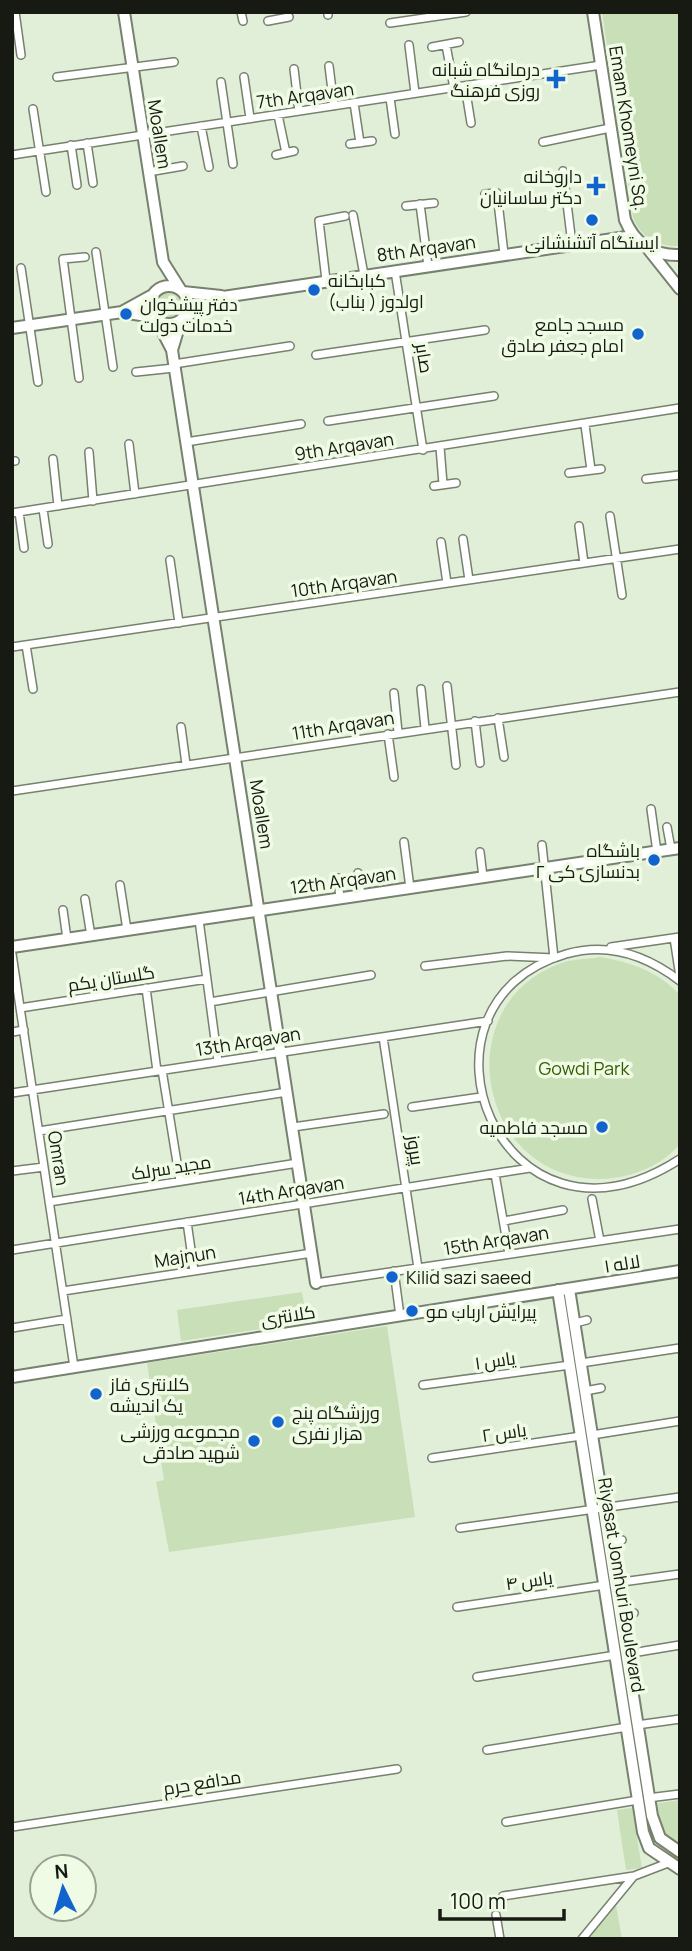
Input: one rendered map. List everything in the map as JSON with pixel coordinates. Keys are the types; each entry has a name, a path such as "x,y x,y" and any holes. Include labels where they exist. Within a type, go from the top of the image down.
{"street":[{"name":"Moallem","path":"124,12 163,262"},
{"path":"390,23 467,12"},
{"name":"Emam Khomeyni Sq.","path":"593,12 623,212 633,236 647,248 663,254 680,255"},
{"path":"15,13 21,55"},
{"path":"268,21 277,16 289,17"},
{"path":"432,47 458,42"},
{"path":"409,45 415,93"},
{"path":"446,45 454,88"},
{"path":"57,78 174,62"},
{"name":"7th Arqavan","path":"12,155 601,65"},
{"path":"329,66 334,106"},
{"path":"293,69 299,111"},
{"path":"244,78 250,118"},
{"path":"221,82 233,164"},
{"path":"466,86 471,123"},
{"path":"390,98 395,134"},
{"path":"354,103 360,143"},
{"path":"33,110 46,191"},
{"path":"276,155 290,152 278,115"},
{"path":"201,126 209,167"},
{"path":"543,142 610,128"},
{"path":"350,144 372,141"},
{"path":"87,143 93,183"},
{"path":"71,145 77,185"},
{"path":"148,172 184,166"},
{"path":"563,171 572,244"},
{"path":"485,194 497,192 504,254"},
{"path":"406,206 434,202"},
{"path":"420,204 428,266"},
{"path":"326,280 319,221 349,216 364,275"},
{"name":"8th Arqavan","path":"223,297 633,236"},
{"path":"647,248 680,288"},
{"path":"96,252 113,368"},
{"path":"79,378 64,259 85,257"},
{"path":"163,262 181,290 188,307 172,350"},
{"path":"163,262 162,275 149,307 172,350"},
{"path":"21,268 38,382"},
{"path":"680,268 677,272 680,288"},
{"name":"صابر","path":"395,271 423,450"},
{"path":"12,328 122,312 167,286 223,297"},
{"path":"122,312 155,318 166,324 223,297"},
{"path":"316,355 485,330"},
{"path":"136,372 290,346"},
{"name":"Moallem","path":"172,350 316,1283"},
{"path":"328,421 494,396"},
{"name":"9th Arqavan","path":"15,513 680,408"},
{"path":"186,442 302,424"},
{"path":"585,425 590,470"},
{"path":"129,444 135,495"},
{"path":"440,447 443,485"},
{"path":"89,452 93,501"},
{"path":"53,459 58,506"},
{"path":"569,472 601,469"},
{"path":"646,480 680,475"},
{"path":"434,486 456,483"},
{"path":"43,509 48,544"},
{"path":"15,513 24,548"},
{"path":"610,516 622,595"},
{"path":"579,526 584,563"},
{"path":"463,539 469,580"},
{"path":"440,542 447,583"},
{"name":"10th Arqavan","path":"12,647 680,549"},
{"path":"170,560 179,623"},
{"path":"26,645 33,689"},
{"path":"447,686 456,765"},
{"path":"421,689 425,728"},
{"name":"11th Arqavan","path":"12,791 680,692"},
{"path":"394,693 398,732"},
{"path":"498,718 504,757"},
{"path":"475,721 481,763"},
{"path":"181,727 186,764"},
{"path":"388,734 394,777"},
{"path":"651,809 657,852"},
{"path":"667,827 675,849"},
{"path":"404,842 410,888"},
{"path":"542,845 554,958"},
{"name":"12th Arqavan","path":"12,947 675,849"},
{"path":"480,852 483,877"},
{"path":"358,873 361,896"},
{"path":"338,878 340,899"},
{"path":"120,885 127,930"},
{"path":"85,900 91,936"},
{"path":"63,910 67,939"},
{"path":"199,920 218,1062"},
{"path":"425,966 507,956 554,958 677,937 680,979"},
{"path":"599,949 643,958 680,979"},
{"name":"Omran","path":"12,954 74,1367"},
{"path":"554,958 515,983 488,1021 479,1058 481,1097 499,1137 530,1168 570,1186 608,1189 646,1179 680,1160"},
{"path":"210,1002 371,975"},
{"name":"گلستان یکم","path":"20,1008 207,979"},
{"path":"146,988 180,1181"},
{"name":"13th Arqavan","path":"12,1093 488,1021"},
{"path":"12,1032 24,1030"},
{"name":"پیروز","path":"383,1037 418,1268"},
{"path":"39,1131 287,1092"},
{"path":"412,1107 481,1097"},
{"path":"293,1127 384,1114"},
{"name":"مجید سرلک","path":"50,1202 298,1163"},
{"path":"12,1171 44,1167"},
{"name":"14th Arqavan","path":"12,1250 530,1168"},
{"path":"495,1174 509,1254"},
{"path":"592,1199 600,1241"},
{"path":"504,1221 563,1210"},
{"path":"187,1222 194,1271"},
{"name":"15th Arqavan","path":"316,1283 680,1229"},
{"name":"Majnun","path":"63,1291 312,1253"},
{"path":"394,1271 400,1315"},
{"name":"لاله ۱","path":"564,1289 680,1271"},
{"name":"کلانتری","path":"12,1377 564,1289"},
{"name":"Riyasat Jomhuri Boulevard","path":"564,1289 567,1324 576,1364 649,1848 680,1869"},
{"path":"12,1328 67,1319"},
{"path":"567,1324 587,1320"},
{"name":"یاس ۱","path":"423,1385 680,1348"},
{"name":"Riyasat Jomhuri Boulevard","path":"576,1364 585,1391 587,1435"},
{"path":"585,1391 601,1388"},
{"name":"یاس ۲","path":"432,1458 680,1422"},
{"path":"460,1528 598,1505 680,1497"},
{"name":"Riyasat Jomhuri Boulevard","path":"601,1527 609,1542 610,1584 620,1616 621,1655"},
{"path":"609,1542 622,1541"},
{"name":"یاس ۴","path":"457,1606 680,1574"},
{"path":"620,1616 634,1613"},
{"path":"477,1677 680,1645"},
{"path":"486,1750 680,1719"},
{"name":"مدافع حرم","path":"12,1827 397,1769"},
{"path":"506,1822 680,1794"},
{"name":"Riyasat Jomhuri Boulevard","path":"643,1799 657,1832 677,1851"},
{"path":"503,1896 634,1876 668,1863 677,1851"},
{"path":"582,1939 634,1876"},
{"path":"496,1914 500,1939"}],"green space":[{"path":"602,12 680,12 680,246 665,245 652,240 641,231 633,218"},
{"path":"168,293 177,297 181,306 177,315 168,319 159,315 155,306 159,297"},
{"name":"Gowdi Park","path":"600,957 644,969 663,980 680,995 680,1144 646,1169 604,1179 560,1172 527,1152 503,1121 491,1085 491,1047 503,1011 529,981 568,961"},
{"path":"302,1292 307,1322 181,1341 177,1310"},
{"name":"ورزشگاه پنج هزار نفری","path":"387,1326 415,1517 169,1552 156,1482 164,1480 147,1363"},
{"path":"680,1800 680,1846 666,1839 653,1804"},
{"path":"632,1808 642,1868 626,1870 617,1810"},
{"path":"615,1900 622,1939 589,1939"}],"place":[{"name":"درمانگاه شبانه روزی فرهنگ","path":"556,79"},
{"name":"داروخانه دکتر ساسانیان","path":"596,186"},
{"name":"ایستگاه آتشنشانی","path":"592,220"},
{"name":"کبابخانه اولدوز ( بناب)","path":"314,290"},
{"name":"دفتر پیشخوان خدمات دولت","path":"126,314"},
{"name":"مسجد جامع امام جعفر صادق","path":"638,334"},
{"name":"باشگاه بدنسازی کی ۲","path":"654,860"},
{"name":"مسجد فاطمیه","path":"602,1127"},
{"name":"Kilid sazi saeed","path":"392,1277"},
{"name":"پیرایش ارباب مو","path":"412,1311"},
{"name":"کلانتری فاز یک اندیشه","path":"96,1394"},
{"name":"ورزشگاه پنج هزار نفری","path":"278,1422"},
{"name":"مجموعه ورزشی شهید صادقی","path":"254,1441"}]}
